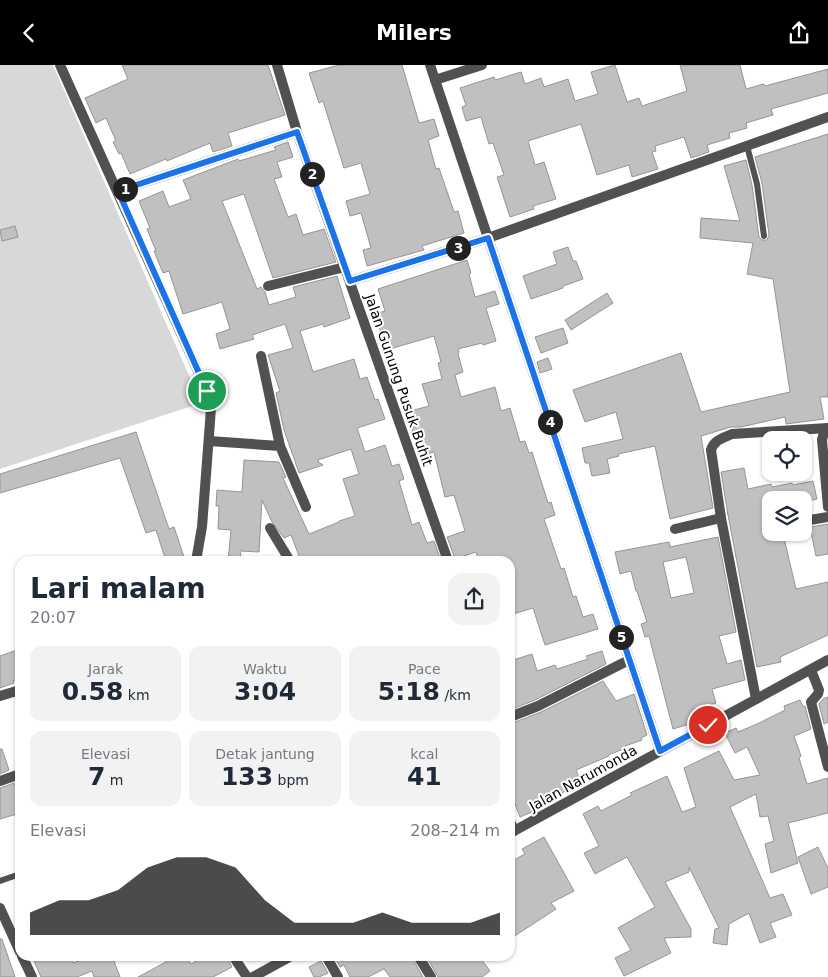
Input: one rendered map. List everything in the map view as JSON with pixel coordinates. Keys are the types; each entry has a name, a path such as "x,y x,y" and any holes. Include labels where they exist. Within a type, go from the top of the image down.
{"street":[{"path":"60,65 207,391 211,407 209,441 202,527 197,556"},
{"name":"Jalan Gunung Pusuk Buhit","path":"277,65 297,132 446,556"},
{"path":"430,65 660,751"},
{"path":"436,80 482,65"},
{"path":"350,281 488,238 828,117"},
{"path":"118,191 297,132"},
{"path":"268,286 345,267"},
{"path":"261,356 280,446 306,507"},
{"path":"828,428 824,432 822,440 828,507"},
{"path":"756,699 722,518 711,450 712,444 732,434 828,428"},
{"path":"209,441 280,446"},
{"path":"812,520 828,517"},
{"path":"675,529 722,518"},
{"path":"270,528 287,556"},
{"path":"515,715 538,706 629,660"},
{"name":"Jalan Narumonda","path":"515,827 828,660"},
{"path":"811,670 819,690 811,702 828,767"},
{"path":"0,696 15,692"},
{"path":"0,781 15,776"},
{"path":"0,908 15,942"},
{"path":"24,961 32,977"},
{"path":"237,961 248,977"},
{"path":"253,977 282,961"},
{"path":"329,961 338,977"},
{"path":"421,961 431,977"}],"lane":[{"path":"747,146 757,184 764,235"},
{"path":"0,881 15,876"}],"shaded area":[{"path":"0,65 53,65 201,403 0,469"}],"building":[{"path":"122,65 268,65 285,115 228,133 232,146 213,152 210,143 130,174 121,153 119,154 113,142 116,141 106,118 96,123 85,98 128,79"},
{"path":"339,65 402,65 419,123 434,119 439,136 428,140 436,169 439,168 454,212 458,211 464,233 422,246 424,250 367,266 363,250 371,248 361,213 350,216 346,201 370,194 361,163 344,168 323,101 319,103 309,73"},
{"path":"615,65 627,102 639,98 642,106 687,91 680,65 740,65 746,89 764,84 765,86 828,69 828,93 771,109 773,115 746,123 747,128 729,133 730,138 707,145 709,152 691,158 684,137 655,146 656,151 652,152 658,169 632,177 629,165 597,175 581,124 528,141 535,165 544,162 556,199 533,206 534,209 510,217 497,177 504,175 493,143 489,144 481,117 466,121 462,107 466,105 460,88 494,77 495,80 521,72 525,84 541,78 544,87 568,79 575,101 598,94 591,72"},
{"path":"828,134 828,397 820,397 824,419 786,424 785,417 741,427 731,427 701,436 713,508 670,519 655,446 618,454 619,456 607,459 610,473 592,476 589,463 585,463 582,448 623,439 616,412 585,422 573,390 681,353 701,412 790,392 773,279 747,274 753,243 700,238 701,218 740,221 724,166 746,160 752,185 759,237 762,240 767,240 769,235 762,183 755,157"},
{"path":"288,142 293,157 277,162 282,177 274,179 288,217 296,214 303,235 324,229 336,262 273,278 244,194 222,201 257,289 261,287 265,292 269,305 296,297 293,287 337,276 350,318 324,327 323,324 300,331 313,372 354,359 360,379 367,377 375,400 378,399 385,419 357,428 365,452 385,445 392,466 399,464 404,479 399,481 412,525 419,522 427,543 434,541 439,556 299,556 291,535 284,538 272,522 262,500 259,552 240,551 241,556 228,556 231,530 218,529 219,506 216,506 217,490 242,492 244,460 279,462 286,477 283,478 309,534 355,516 343,479 359,474 351,449 318,460 323,465 299,473 284,430 276,393 280,391 268,355 293,348 285,324 252,335 254,339 220,349 216,334 230,329 222,302 183,314 169,271 163,273 154,251 156,251 147,229 150,228 139,201 163,191 169,207 191,199 183,180 238,159 239,161 276,150 274,147"},
{"path":"15,226 18,237 2,241 0,230"},
{"path":"568,247 583,279 531,299 523,276 557,264 553,252"},
{"path":"467,260 475,297 495,291 499,304 486,308 496,341 458,349 463,372 455,375 461,397 495,387 501,411 510,408 520,442 525,441 529,453 532,452 548,503 551,502 555,515 544,519 561,569 564,568 573,597 576,596 583,617 593,614 598,629 545,645 533,608 515,613 515,556 477,556 476,552 464,556 454,556 447,537 465,531 454,495 445,497 434,452 419,456 407,412 429,406 422,384 442,379 438,363 441,362 434,336 390,349 385,332 381,333 375,314 385,311 378,289"},
{"path":"607,293 613,303 571,330 565,320"},
{"path":"563,328 568,343 541,353 535,337"},
{"path":"548,358 552,369 540,373 537,362"},
{"path":"136,432 169,529 174,527 184,556 164,556 156,530 146,533 120,458 0,493 0,474"},
{"path":"744,468 748,489 771,484 772,487 813,481 817,499 812,500 812,491 762,491 762,541 785,541 796,589 828,582 828,635 780,657 781,662 757,667 721,472"},
{"path":"828,524 828,554 816,556 812,527"},
{"path":"718,537 736,632 719,636 727,664 741,660 745,680 712,689 716,703 692,710 696,722 673,729 649,636 645,637 641,624 647,622 631,571 620,574 615,552 669,542 670,547","holes":["686,557 694,593 671,598 663,562"]},
{"path":"15,651 14,683 0,688 0,656"},
{"path":"602,651 606,664 535,700 515,708 515,659 532,654 537,671 555,665 557,669 588,659 586,656"},
{"path":"603,681 616,701 634,694 647,735 641,738 642,740 625,746 626,748 576,770 582,785 556,795 557,798 535,807 536,810 520,817 515,804 515,722 541,712"},
{"path":"828,697 828,722 824,724 819,704"},
{"path":"800,700 803,707 805,706 811,729 794,736 801,756 799,758 807,784 828,778 828,813 788,823 798,863 771,873 765,844 774,841 768,816 760,817 756,794 730,807 770,898 783,894 792,915 770,923 776,937 760,943 749,913 729,924 727,945 713,943 715,929 719,928 689,867 689,872 665,882 691,929 691,937 664,938 671,953 624,976 615,958 631,950 618,928 655,907 627,857 595,874 584,853 599,846 583,814 598,806 601,811 632,795 630,793 667,776 682,812 696,807 684,768 719,751 734,780 760,775 747,747 735,753 725,733 736,728 738,732 757,724 785,710 784,706"},
{"path":"0,749 2,749 9,770 0,774"},
{"path":"14,783 15,786 15,814 0,819 0,788"},
{"path":"544,837 574,891 551,903 556,909 515,936 515,859 525,854 522,849"},
{"path":"818,847 828,868 828,887 811,894 798,857"},
{"path":"0,939 2,939 15,977 0,977"},
{"path":"34,961 72,961 73,963 78,961 114,961 120,977 94,977 92,971 77,977 41,977"},
{"path":"167,961 189,961 191,964 197,961 229,961 232,967 213,977 138,977"},
{"path":"321,961 328,973 314,977 309,967"},
{"path":"337,961 414,961 423,977 390,977 384,969 368,977 350,977 344,965 340,967"},
{"path":"429,961 483,961 490,971 482,977 438,977"}],"route":[{"path":"207,391 118,191 297,132 350,281 488,238 660,751 708,725"}]}
